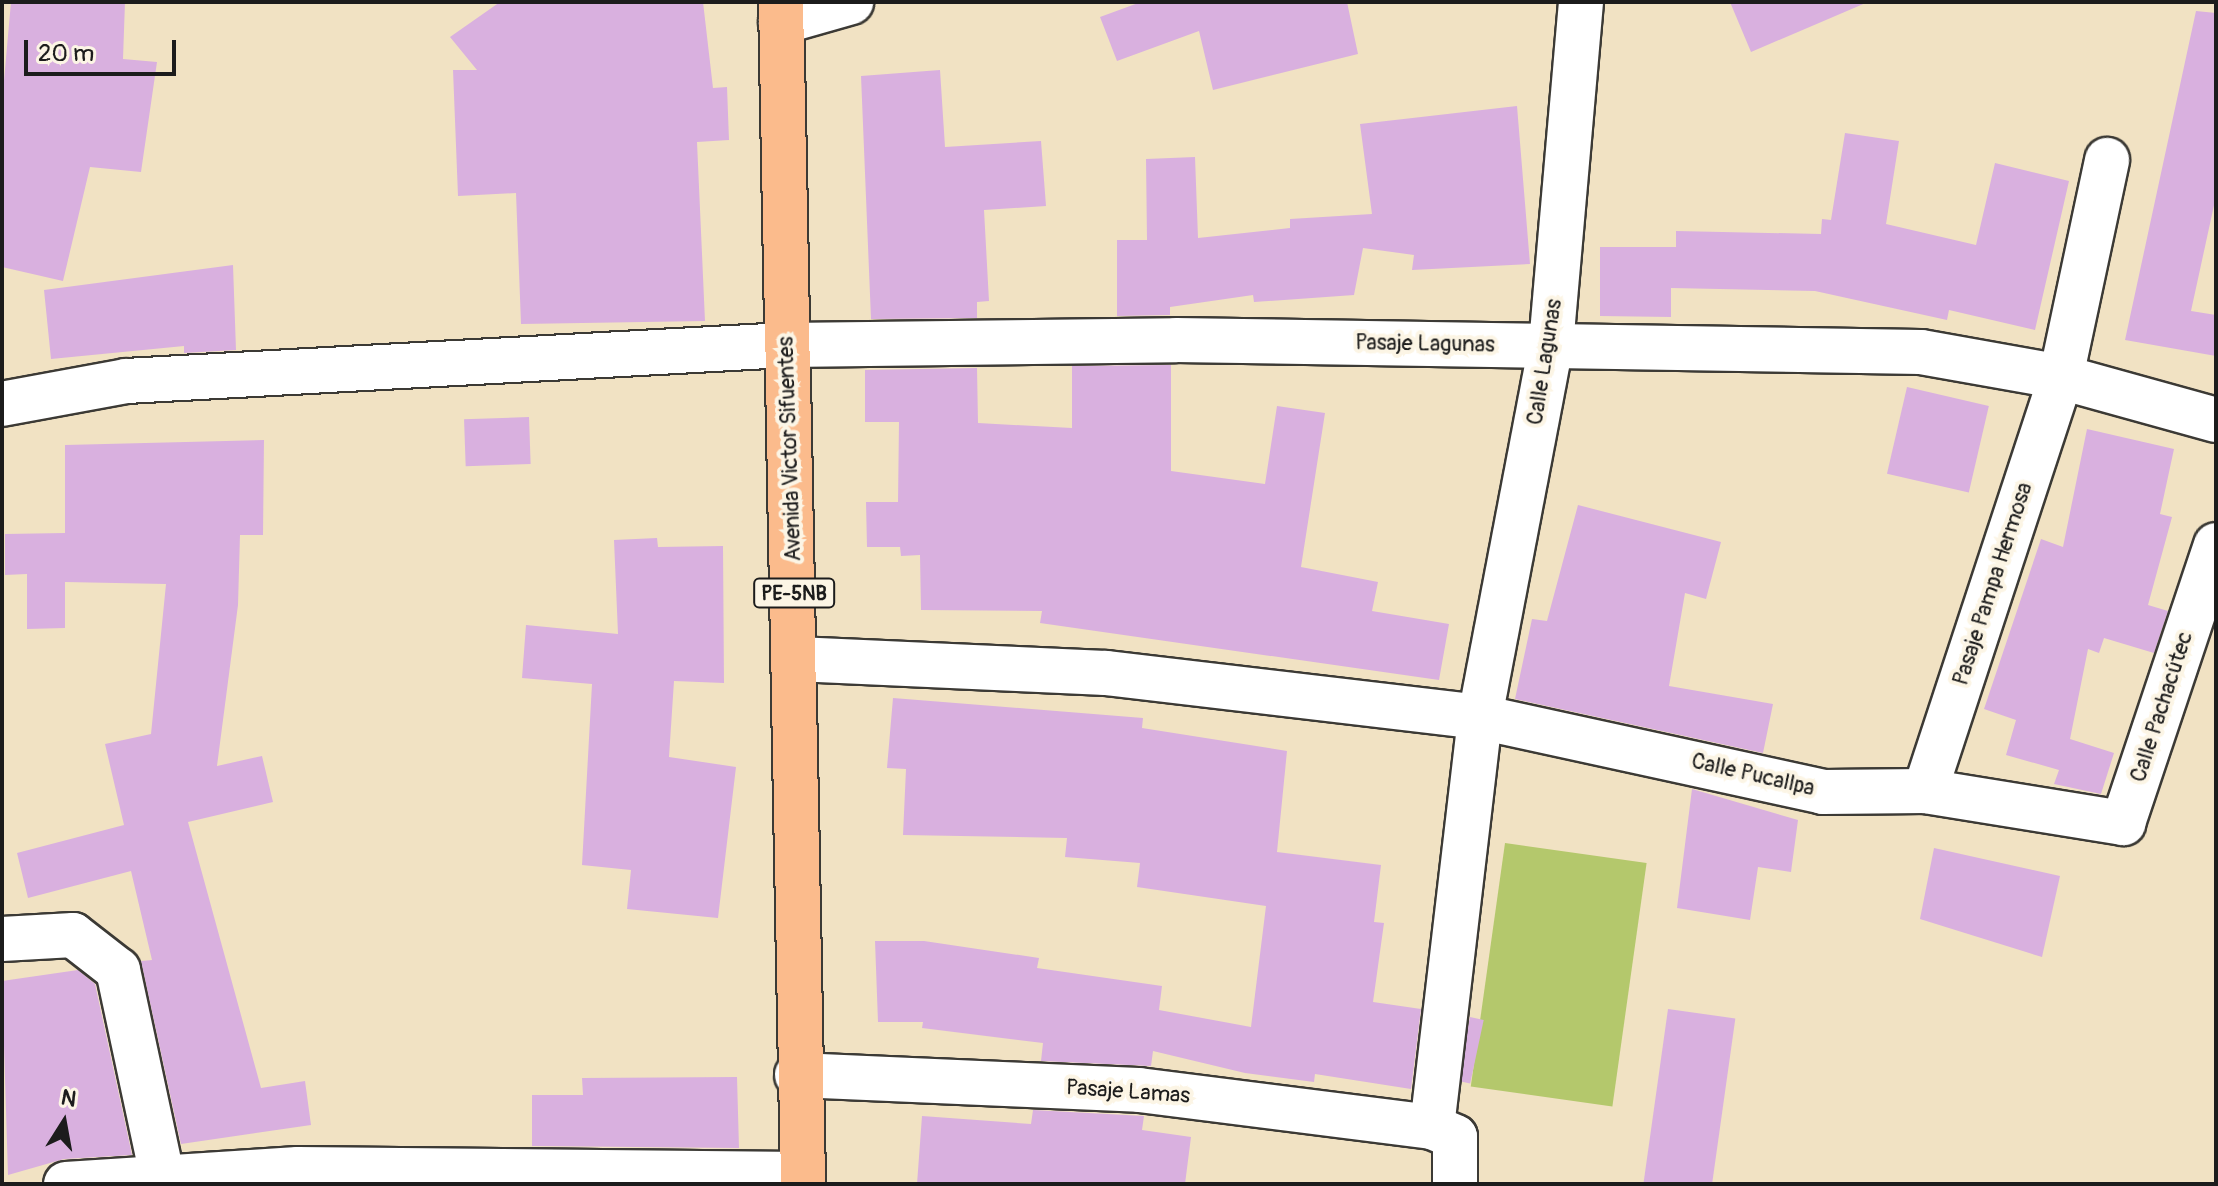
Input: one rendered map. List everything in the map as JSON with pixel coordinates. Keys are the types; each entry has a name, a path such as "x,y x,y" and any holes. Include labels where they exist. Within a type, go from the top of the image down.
{"highway":[{"name":"Avenida Victor Sifuentes","path":"781,12 796,659 797,1075 803,1179"}],"street":[{"path":"781,12 851,2"},
{"name":"Calle Lagunas","path":"1444,1132 1480,717 1551,345 1581,2"},
{"name":"Pasaje Pampa Hermosa","path":"1925,791 2061,377 2107,160"},
{"name":"Pasaje Lagunas","path":"2,404 126,381 787,345 1551,345 1921,352 2061,377 2216,420"},
{"name":"Calle Pachacútec","path":"2123,823 2216,545"},
{"name":"Calle Pucallpa","path":"796,659 1106,673 1480,717 1823,792 1925,791 2123,823"},
{"path":"2,939 73,935 118,970 162,1176"},
{"name":"Pasaje Lamas","path":"797,1075 1139,1090 1444,1132"},
{"path":"1444,1132 1455,1184"},
{"path":"66,1184 298,1169 803,1179"}],"green space":[{"path":"1505,843 1647,863 1612,1107 1471,1087"}],"building":[{"path":"11,2 125,2 123,59 157,62 141,172 90,167 63,281 2,267 2,103"},
{"path":"500,2 703,2 713,88 727,87 729,140 697,142 705,321 521,324 516,193 458,196 453,70 477,70 450,37"},
{"path":"1141,2 1347,2 1358,54 1213,90 1199,31 1117,61 1100,17"},
{"path":"1730,2 1868,2 1751,52"},
{"path":"2196,11 2216,13 2216,196 2191,311 2216,315 2216,356 2125,340"},
{"path":"940,70 945,147 1041,141 1046,206 984,210 989,301 977,302 977,318 871,319 861,76"},
{"path":"1517,106 1530,264 1412,270 1414,255 1363,248 1354,295 1254,302 1253,295 1170,307 1170,315 1117,316 1117,240 1147,240 1146,159 1195,157 1198,238 1290,228 1290,219 1372,214 1360,124"},
{"path":"1845,133 1899,141 1886,224 1976,245 1995,163 2069,181 2035,330 1949,310 1947,320 1815,291 1671,288 1671,317 1600,316 1600,247 1676,247 1676,231 1821,234 1822,219 1831,220"},
{"path":"233,265 236,350 184,353 184,346 51,359 44,290"},
{"path":"1171,365 1171,471 1265,484 1277,406 1325,413 1301,567 1378,582 1372,611 1449,624 1439,680 1040,623 1042,611 921,610 920,555 901,556 900,547 867,547 866,502 898,502 899,422 865,422 865,370 977,368 978,423 1072,428 1072,366"},
{"path":"1907,387 1989,406 1969,493 1887,474"},
{"path":"529,417 531,464 466,466 464,419"},
{"path":"2087,429 2174,449 2160,514 2172,517 2148,605 2168,611 2154,653 2104,638 2099,653 2088,649 2070,739 2114,753 2101,794 2054,784 2059,770 2006,755 2016,720 1984,709 2041,539 2063,547"},
{"path":"264,440 263,535 240,535 238,605 217,766 262,756 273,802 188,822 261,1088 305,1081 311,1125 181,1144 141,961 152,960 131,871 28,898 17,853 124,825 105,744 151,734 166,584 65,582 65,628 27,629 27,574 5,575 5,534 65,533 65,445"},
{"path":"1578,505 1721,542 1706,599 1685,593 1669,686 1773,704 1763,753 1515,699 1532,619 1547,621"},
{"path":"657,538 658,547 723,546 724,683 674,681 669,757 736,767 718,918 627,909 631,870 582,865 592,684 522,678 526,625 618,634 614,540"},
{"path":"893,698 1143,718 1142,728 1287,751 1277,852 1381,865 1374,922 1384,923 1373,1002 1421,1009 1411,1089 1315,1074 1314,1082 1245,1073 1153,1051 1151,1066 1041,1061 1043,1043 922,1028 923,1022 878,1022 875,941 924,941 1039,958 1037,968 1162,986 1159,1010 1251,1027 1266,906 1137,887 1140,863 1065,857 1067,838 903,835 906,769 887,768"},
{"path":"1692,789 1798,820 1791,872 1758,867 1750,920 1677,908"},
{"path":"1934,848 2060,876 2042,957 1920,919"},
{"path":"78,970 95,984 132,1155 64,1159 8,1175 2,981"},
{"path":"1668,1009 1735,1018 1712,1184 1643,1184"},
{"path":"1470,1017 1484,1020 1470,1083 1456,1081"},
{"path":"737,1077 739,1148 532,1146 532,1095 583,1095 582,1078"},
{"path":"1033,1110 1144,1116 1142,1130 1191,1137 1185,1184 917,1184 922,1116 1031,1124"}]}
